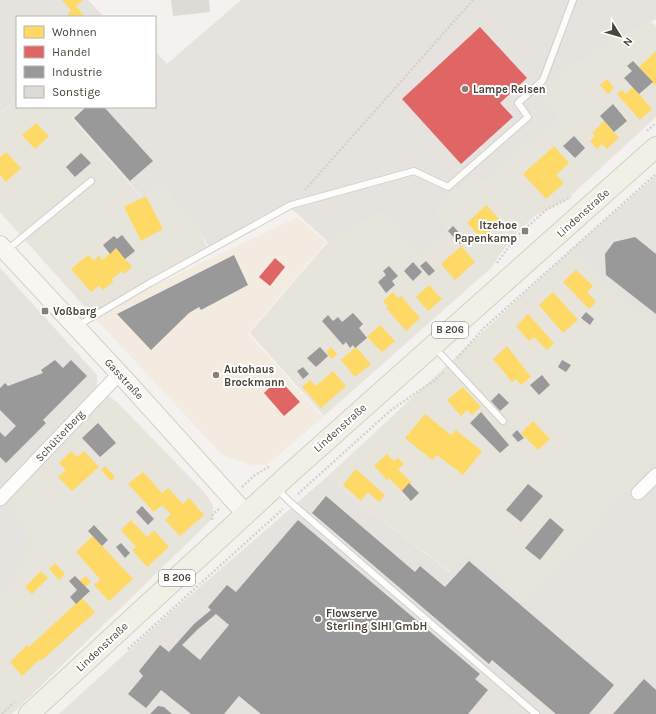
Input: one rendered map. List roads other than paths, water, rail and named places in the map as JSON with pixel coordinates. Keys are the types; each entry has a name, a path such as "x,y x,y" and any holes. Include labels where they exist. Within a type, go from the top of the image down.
{"main road":[{"name":"Lindenstraße","path":"33,713 275,487 656,146"}],"street":[{"name":"Gasstraße","path":"3,248 246,514"},
{"name":"Schütterberg","path":"0,499 119,374"},
{"path":"638,493 656,475"}],"lane":[{"path":"75,327 150,283 292,205 414,171 448,187 528,117 518,103 543,80 573,0"},
{"path":"3,248 91,181"},
{"path":"432,345 503,421"},
{"path":"275,487 290,502 536,714"}],"place":[{"name":"Lampe Reisen","path":"465,89"},
{"name":"Itzehoe Papenkamp","path":"525,231"},
{"name":"Voßbarg","path":"45,311"},
{"name":"Autohaus Brockmann","path":"216,375"},
{"name":"Flowserve Sterling SIHI GmbH","path":"318,619"}]}
